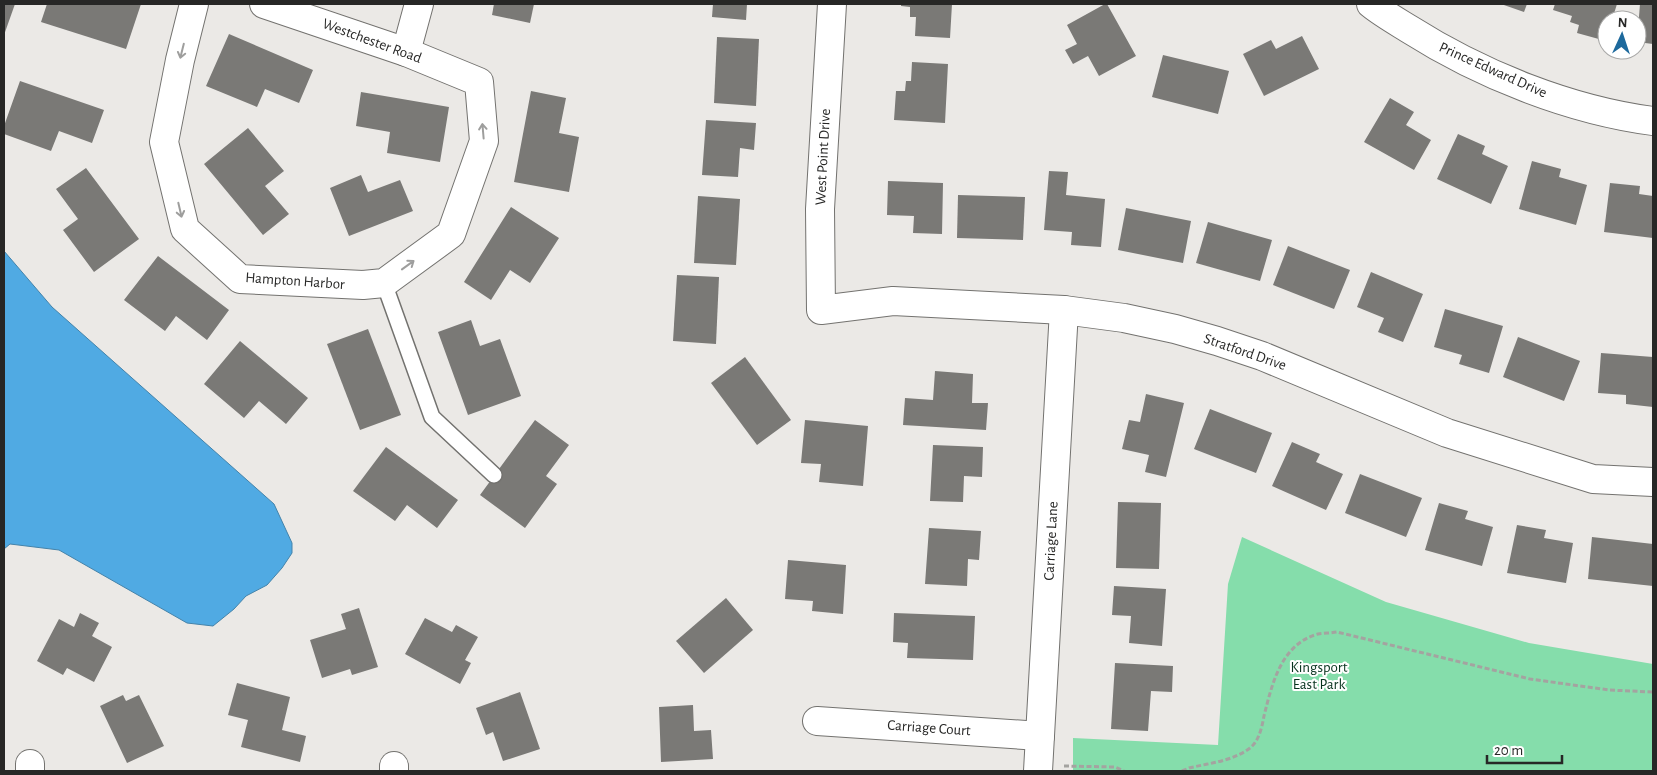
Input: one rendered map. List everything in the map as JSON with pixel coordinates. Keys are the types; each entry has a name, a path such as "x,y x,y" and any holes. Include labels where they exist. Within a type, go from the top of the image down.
{"street":[{"name":"Hampton Harbor","path":"194,4 180,60 164,142 185,228 240,279 363,285 384,282 451,234 484,141 479,82"},
{"name":"Westchester Road","path":"264,4 406,52 479,82"},
{"path":"406,52 420,4"},
{"name":"West Point Drive","path":"821,310 820,209 832,4"},
{"name":"Prince Edward Drive","path":"1371,4 1430,42 1526,88 1586,107 1618,115 1653,120"},
{"name":"Stratford Drive","path":"821,310 893,301 1064,310 1124,318 1175,329 1262,356 1447,432 1593,479 1653,482"},
{"name":"Carriage Lane","path":"1039,756 1064,310"},
{"name":"Carriage Court","path":"817,721 1039,756"}],"lane":[{"path":"384,282 432,417 494,475"}],"path":[{"path":"1182,771 1236,757 1252,746 1260,731 1272,686 1285,656 1302,640 1318,634 1337,632 1530,678 1609,690 1653,692"},
{"path":"1039,756 1072,767 1115,767 1124,771"}],"green space":[{"name":"Kingsport East Park","path":"1242,537 1386,602 1529,643 1653,664 1653,771 1073,771 1073,738 1218,745 1228,584"}],"water":[{"path":"4,251 52,307 274,504 292,543 292,553 267,585 246,596 234,609 213,626 187,623 59,550 10,544 4,549"}],"building":[{"path":"4,4 15,4 4,35"},
{"path":"47,4 141,4 126,49 41,22"},
{"path":"494,4 534,4 530,23 492,15"},
{"path":"713,4 747,4 746,20 712,17"},
{"path":"901,4 952,4 950,38 915,36 916,17 910,17 910,7 901,6"},
{"path":"1107,4 1136,56 1099,76 1088,56 1073,64 1065,50 1077,44 1067,25"},
{"path":"1501,4 1527,4 1524,12"},
{"path":"1555,4 1617,4 1615,10 1597,10 1597,39 1577,33 1579,25 1570,22 1572,16 1553,10"},
{"path":"1640,4 1653,4 1653,44 1647,43 1647,10 1640,10"},
{"path":"229,34 313,70 299,103 265,89 257,107 206,86"},
{"path":"1302,36 1319,69 1264,96 1243,54 1271,40 1276,49"},
{"path":"717,37 759,39 756,106 714,103"},
{"path":"1163,55 1229,71 1218,114 1152,97"},
{"path":"912,62 948,64 945,123 894,120 896,91 905,91 906,81 911,81"},
{"path":"20,81 104,110 92,143 59,131 51,151 4,134 4,126"},
{"path":"531,91 566,98 559,133 579,137 569,192 514,182"},
{"path":"361,92 449,107 440,162 387,153 390,132 356,126"},
{"path":"1390,98 1414,112 1406,125 1431,140 1414,170 1364,142"},
{"path":"706,120 756,123 754,150 740,148 738,177 702,175"},
{"path":"248,128 284,171 265,186 289,214 263,235 204,164"},
{"path":"1458,134 1485,146 1482,154 1508,166 1491,204 1437,179"},
{"path":"1532,161 1561,169 1559,177 1587,185 1576,225 1519,209"},
{"path":"86,168 139,239 94,272 63,230 78,219 56,189"},
{"path":"1049,171 1068,172 1066,195 1105,199 1101,247 1071,245 1072,232 1044,230"},
{"path":"361,175 368,192 400,180 413,211 349,236 330,188"},
{"path":"888,181 943,183 942,234 913,233 914,216 887,215"},
{"path":"1610,183 1640,186 1639,194 1653,196 1653,238 1604,232"},
{"path":"958,195 1025,197 1023,240 957,238"},
{"path":"698,196 740,199 736,265 694,263"},
{"path":"511,207 559,238 530,283 510,270 491,300 464,282"},
{"path":"1126,208 1191,221 1183,263 1118,250"},
{"path":"1208,222 1272,240 1260,281 1196,263"},
{"path":"1288,246 1350,270 1334,309 1273,285"},
{"path":"158,256 229,310 207,340 176,316 165,331 124,300"},
{"path":"1371,272 1423,294 1403,342 1378,332 1384,318 1357,307"},
{"path":"677,275 719,277 716,344 673,341"},
{"path":"1445,309 1503,326 1489,373 1459,364 1462,355 1434,347"},
{"path":"471,320 480,346 500,339 521,396 468,415 438,332"},
{"path":"368,329 401,415 360,430 327,344"},
{"path":"1518,337 1580,361 1564,401 1503,377"},
{"path":"240,341 308,398 286,424 259,401 244,418 204,384"},
{"path":"1601,353 1653,357 1653,407 1626,404 1626,395 1598,393"},
{"path":"745,357 791,420 757,445 711,383"},
{"path":"935,371 973,374 972,403 988,403 986,430 903,425 905,398 933,400"},
{"path":"1146,394 1184,403 1166,477 1145,472 1149,455 1122,449 1129,420 1140,422"},
{"path":"1210,409 1272,433 1256,473 1194,449"},
{"path":"535,420 569,445 546,476 557,484 525,528 480,495"},
{"path":"805,420 868,426 863,486 819,482 821,464 801,463"},
{"path":"1292,442 1320,454 1316,462 1343,474 1326,510 1272,486"},
{"path":"933,445 983,447 982,477 964,476 963,502 930,501"},
{"path":"386,447 458,500 437,528 407,505 395,521 353,491"},
{"path":"1360,474 1422,498 1406,537 1345,513"},
{"path":"1118,502 1161,503 1159,569 1116,568"},
{"path":"1439,503 1468,511 1465,519 1493,527 1482,566 1425,550"},
{"path":"1517,525 1546,530 1544,538 1573,543 1566,583 1507,573"},
{"path":"929,528 981,531 979,560 968,559 967,586 925,584"},
{"path":"1592,537 1653,544 1653,586 1588,579"},
{"path":"788,560 846,565 843,614 812,611 813,601 785,599"},
{"path":"1114,586 1166,589 1162,646 1129,643 1131,616 1112,615"},
{"path":"726,598 753,630 704,673 676,641"},
{"path":"359,608 378,667 352,675 350,669 322,678 310,640 346,629 341,614"},
{"path":"80,613 99,623 92,636 112,647 94,682 67,668 63,675 37,661 59,619 74,627"},
{"path":"894,613 975,616 973,660 907,658 908,643 893,642"},
{"path":"425,618 452,632 456,625 478,637 465,660 471,663 460,684 405,654"},
{"path":"1115,663 1173,666 1172,692 1151,691 1148,731 1111,729"},
{"path":"237,683 290,697 282,730 306,736 300,762 241,747 248,720 228,715"},
{"path":"520,692 540,749 503,761 493,732 486,735 476,708"},
{"path":"123,695 126,701 139,695 164,746 127,763 100,706"},
{"path":"693,705 694,731 711,730 713,759 661,762 659,707"}]}
